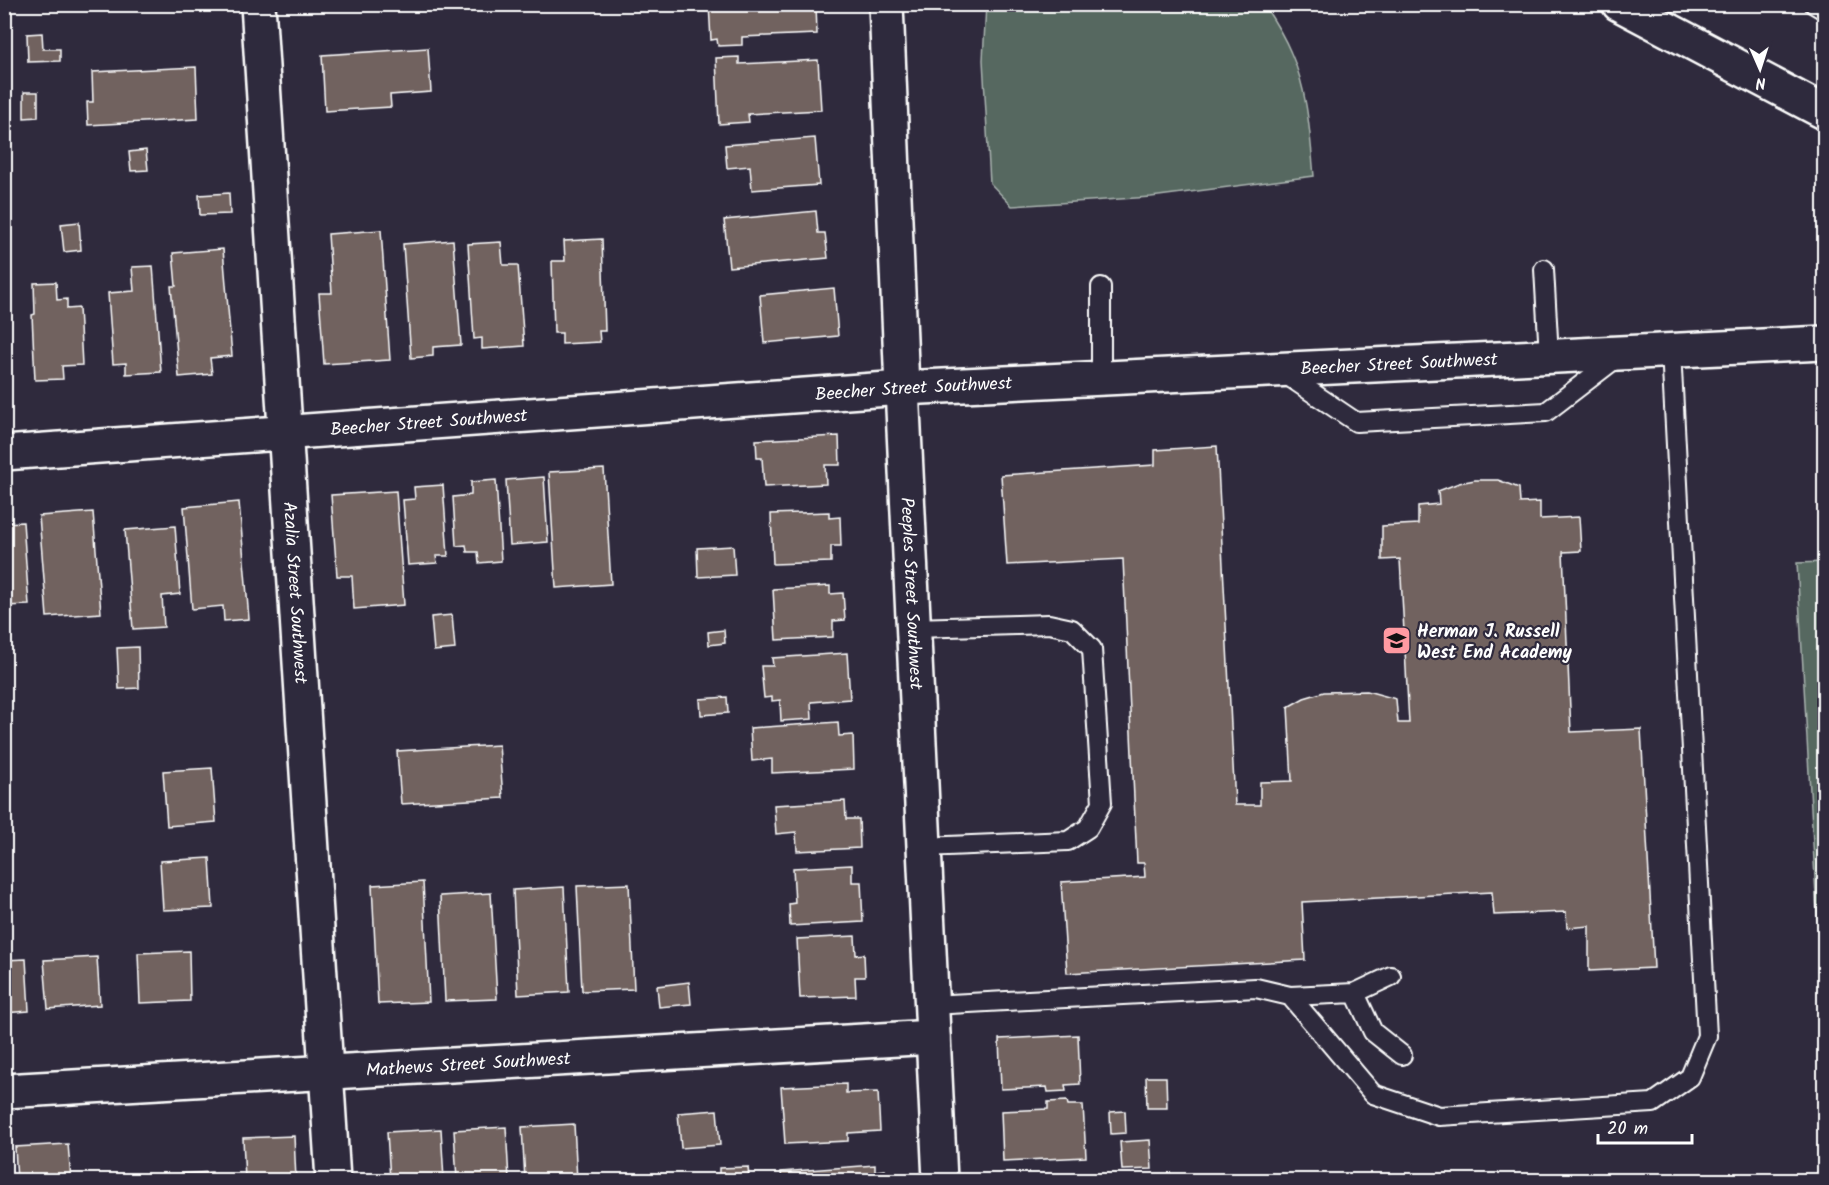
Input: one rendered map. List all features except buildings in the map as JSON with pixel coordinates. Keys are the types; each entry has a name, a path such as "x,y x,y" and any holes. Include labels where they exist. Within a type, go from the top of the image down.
{"street":[{"name":"Azalia Street Southwest","path":"258,4 333,1180"},
{"name":"Peeples Street Southwest","path":"886,4 940,1180"},
{"path":"1619,4 1824,112"},
{"name":"Beecher Street Southwest","path":"4,453 902,388 1824,343"},
{"name":"Mathews Street Southwest","path":"4,1091 933,1037"}],"lane":[{"path":"1814,4 1824,10"},
{"path":"1544,269 1549,356"},
{"path":"1101,287 1101,378"},
{"path":"1290,996 1373,1094 1439,1116 1653,1102 1690,1077 1707,1036 1671,350"},
{"path":"1278,369 1356,422 1460,417 1546,412 1623,352"},
{"path":"913,628 1049,624 1072,629 1092,649 1102,803 1088,828 1068,841 924,847"},
{"path":"931,1005 1256,988 1290,996 1355,993 1391,976"},
{"path":"1355,993 1373,1032 1402,1055"}],"green space":[{"path":"986,5 1264,5 1279,28 1297,68 1307,114 1314,176 1151,197 1012,206 990,183 983,60"},
{"path":"1824,562 1824,1036 1797,563"}],"place":[{"name":"Herman J. Russell West End Academy","path":"1396,641"}]}
